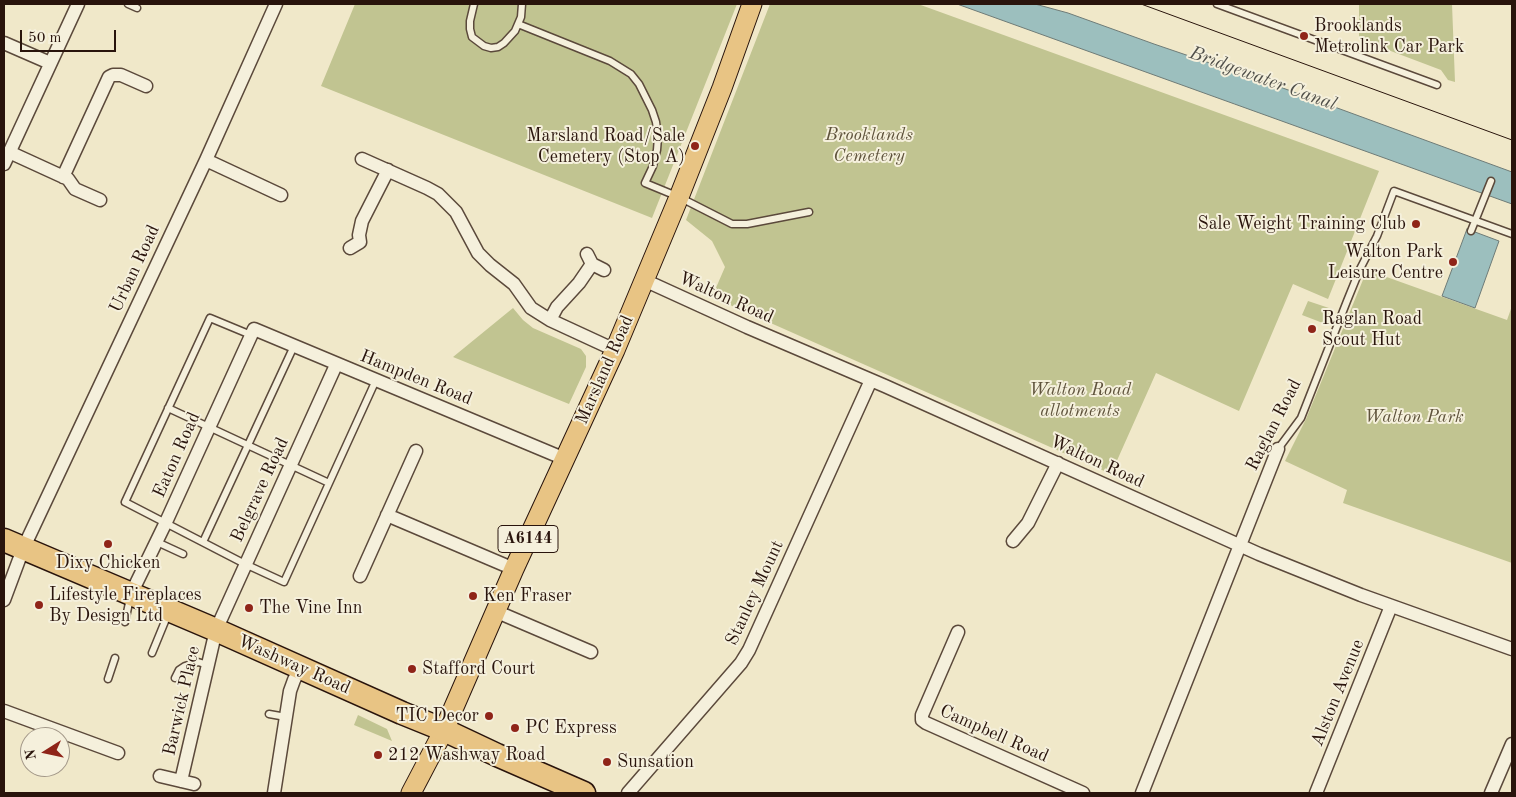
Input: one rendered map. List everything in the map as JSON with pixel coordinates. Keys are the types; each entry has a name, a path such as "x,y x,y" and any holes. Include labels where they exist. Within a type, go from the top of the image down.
{"highway":[{"name":"Washway Road","path":"14,544 216,630 584,793"}],"main road":[{"name":"Marsland Road","path":"444,730 495,611 615,350 679,197 722,88 752,4"},
{"name":"A6144","path":"411,793 444,730"}],"street":[{"path":"78,4 6,158 68,179 75,189 100,200"},
{"name":"Urban Road","path":"4,600 14,544 206,160 276,4"},
{"path":"4,43 50,63"},
{"path":"62,177 109,77 121,75 146,86"},
{"path":"362,159 427,188 447,202 460,217 478,253 514,284 531,308 550,320 615,350"},
{"path":"206,160 260,191 281,195"},
{"path":"361,245 359,235 362,221 388,170"},
{"path":"550,320 563,299 579,283 589,259 604,270"},
{"name":"Walton Road","path":"644,280 1240,545 1361,595 1512,650"},
{"name":"Hampden Road","path":"253,332 294,346 565,459"},
{"name":"Eaton Road","path":"131,594 157,542 253,332"},
{"name":"Belgrave Road","path":"216,630 336,364"},
{"name":"Stanley Mount","path":"628,793 741,663 749,650 872,380"},
{"name":"Raglan Road","path":"1142,793 1278,449"},
{"path":"360,576 416,451"},
{"path":"1013,541 1028,523 1058,463"},
{"path":"387,515 514,569"},
{"name":"Alston Avenue","path":"1316,793 1391,606"},
{"path":"495,611 591,652"},
{"name":"Barwick Place","path":"160,776 187,782 216,630"},
{"name":"Campbell Road","path":"958,632 922,714 922,720 1083,793"},
{"path":"274,793 292,685 300,668"},
{"path":"4,711 118,753"},
{"path":"1491,793 1512,744"}],"lane":[{"path":"128,4 137,8"},
{"path":"474,4 471,13 470,29 472,37 484,46 491,48 498,47 510,38 521,17 522,4"},
{"path":"1217,4 1438,85"},
{"path":"518,24 610,61 631,74 639,84 656,122 658,137 653,166 645,183 679,197 732,224 747,224 809,212"},
{"path":"1471,231 1491,181"},
{"name":"Raglan Road","path":"1278,449 1301,418 1360,269 1377,236 1394,191 1512,234"},
{"path":"253,332 210,318 125,502 284,582 376,380"},
{"path":"203,542 294,346"},
{"path":"168,408 330,483"},
{"path":"157,542 183,554"},
{"path":"125,622 131,594"},
{"path":"152,653 169,610"},
{"path":"108,679 115,658"},
{"path":"175,678 179,670 186,666 198,662 208,665"},
{"path":"269,714 286,717"}],"green space":[{"path":"355,4 737,4 652,218 321,86"},
{"name":"Brooklands Cemetery","path":"770,4 918,4 1379,171 1328,299 1293,284 1239,411 1156,373 1111,474 712,297 725,267 712,241 686,220"},
{"path":"1359,4 1452,4 1455,82 1448,80 1441,70 1359,39"},
{"name":"Walton Park","path":"1367,270 1507,320 1512,306 1512,563 1343,503 1347,490 1285,461 1306,419"},
{"path":"1308,301 1332,309 1328,325 1302,315"},
{"path":"513,308 533,328 581,349 586,356 586,367 569,404 453,357"},
{"path":"358,715 387,729 392,741 354,725"}],"water":[{"path":"957,4 1035,4 1068,13 1280,87 1512,172 1512,204"},
{"path":"1467,229 1499,241 1475,308 1442,296"}],"tram line":[{"path":"1141,4 1512,140"}],"place":[{"name":"Brooklands Metrolink Car Park","path":"1304,36"},
{"name":"Marsland Road/Sale Cemetery (Stop A)","path":"695,146"},
{"name":"Sale Weight Training Club","path":"1416,224"},
{"name":"Walton Park Leisure Centre","path":"1453,262"},
{"name":"Raglan Road Scout Hut","path":"1312,329"},
{"name":"Dixy Chicken","path":"108,544"},
{"name":"Ken Fraser","path":"473,596"},
{"name":"Lifestyle Fireplaces By Design Ltd","path":"39,605"},
{"name":"The Vine Inn","path":"249,608"},
{"name":"Stafford Court","path":"412,669"},
{"name":"TIC Decor","path":"489,716"},
{"name":"PC Express","path":"515,728"},
{"name":"212 Washway Road","path":"378,755"},
{"name":"Sunsation","path":"607,762"}],"water label":[{"name":"Bridgewater Canal","path":"1263,79"}],"park label":[{"name":"Walton Road allotments","path":"1080,400"}]}
